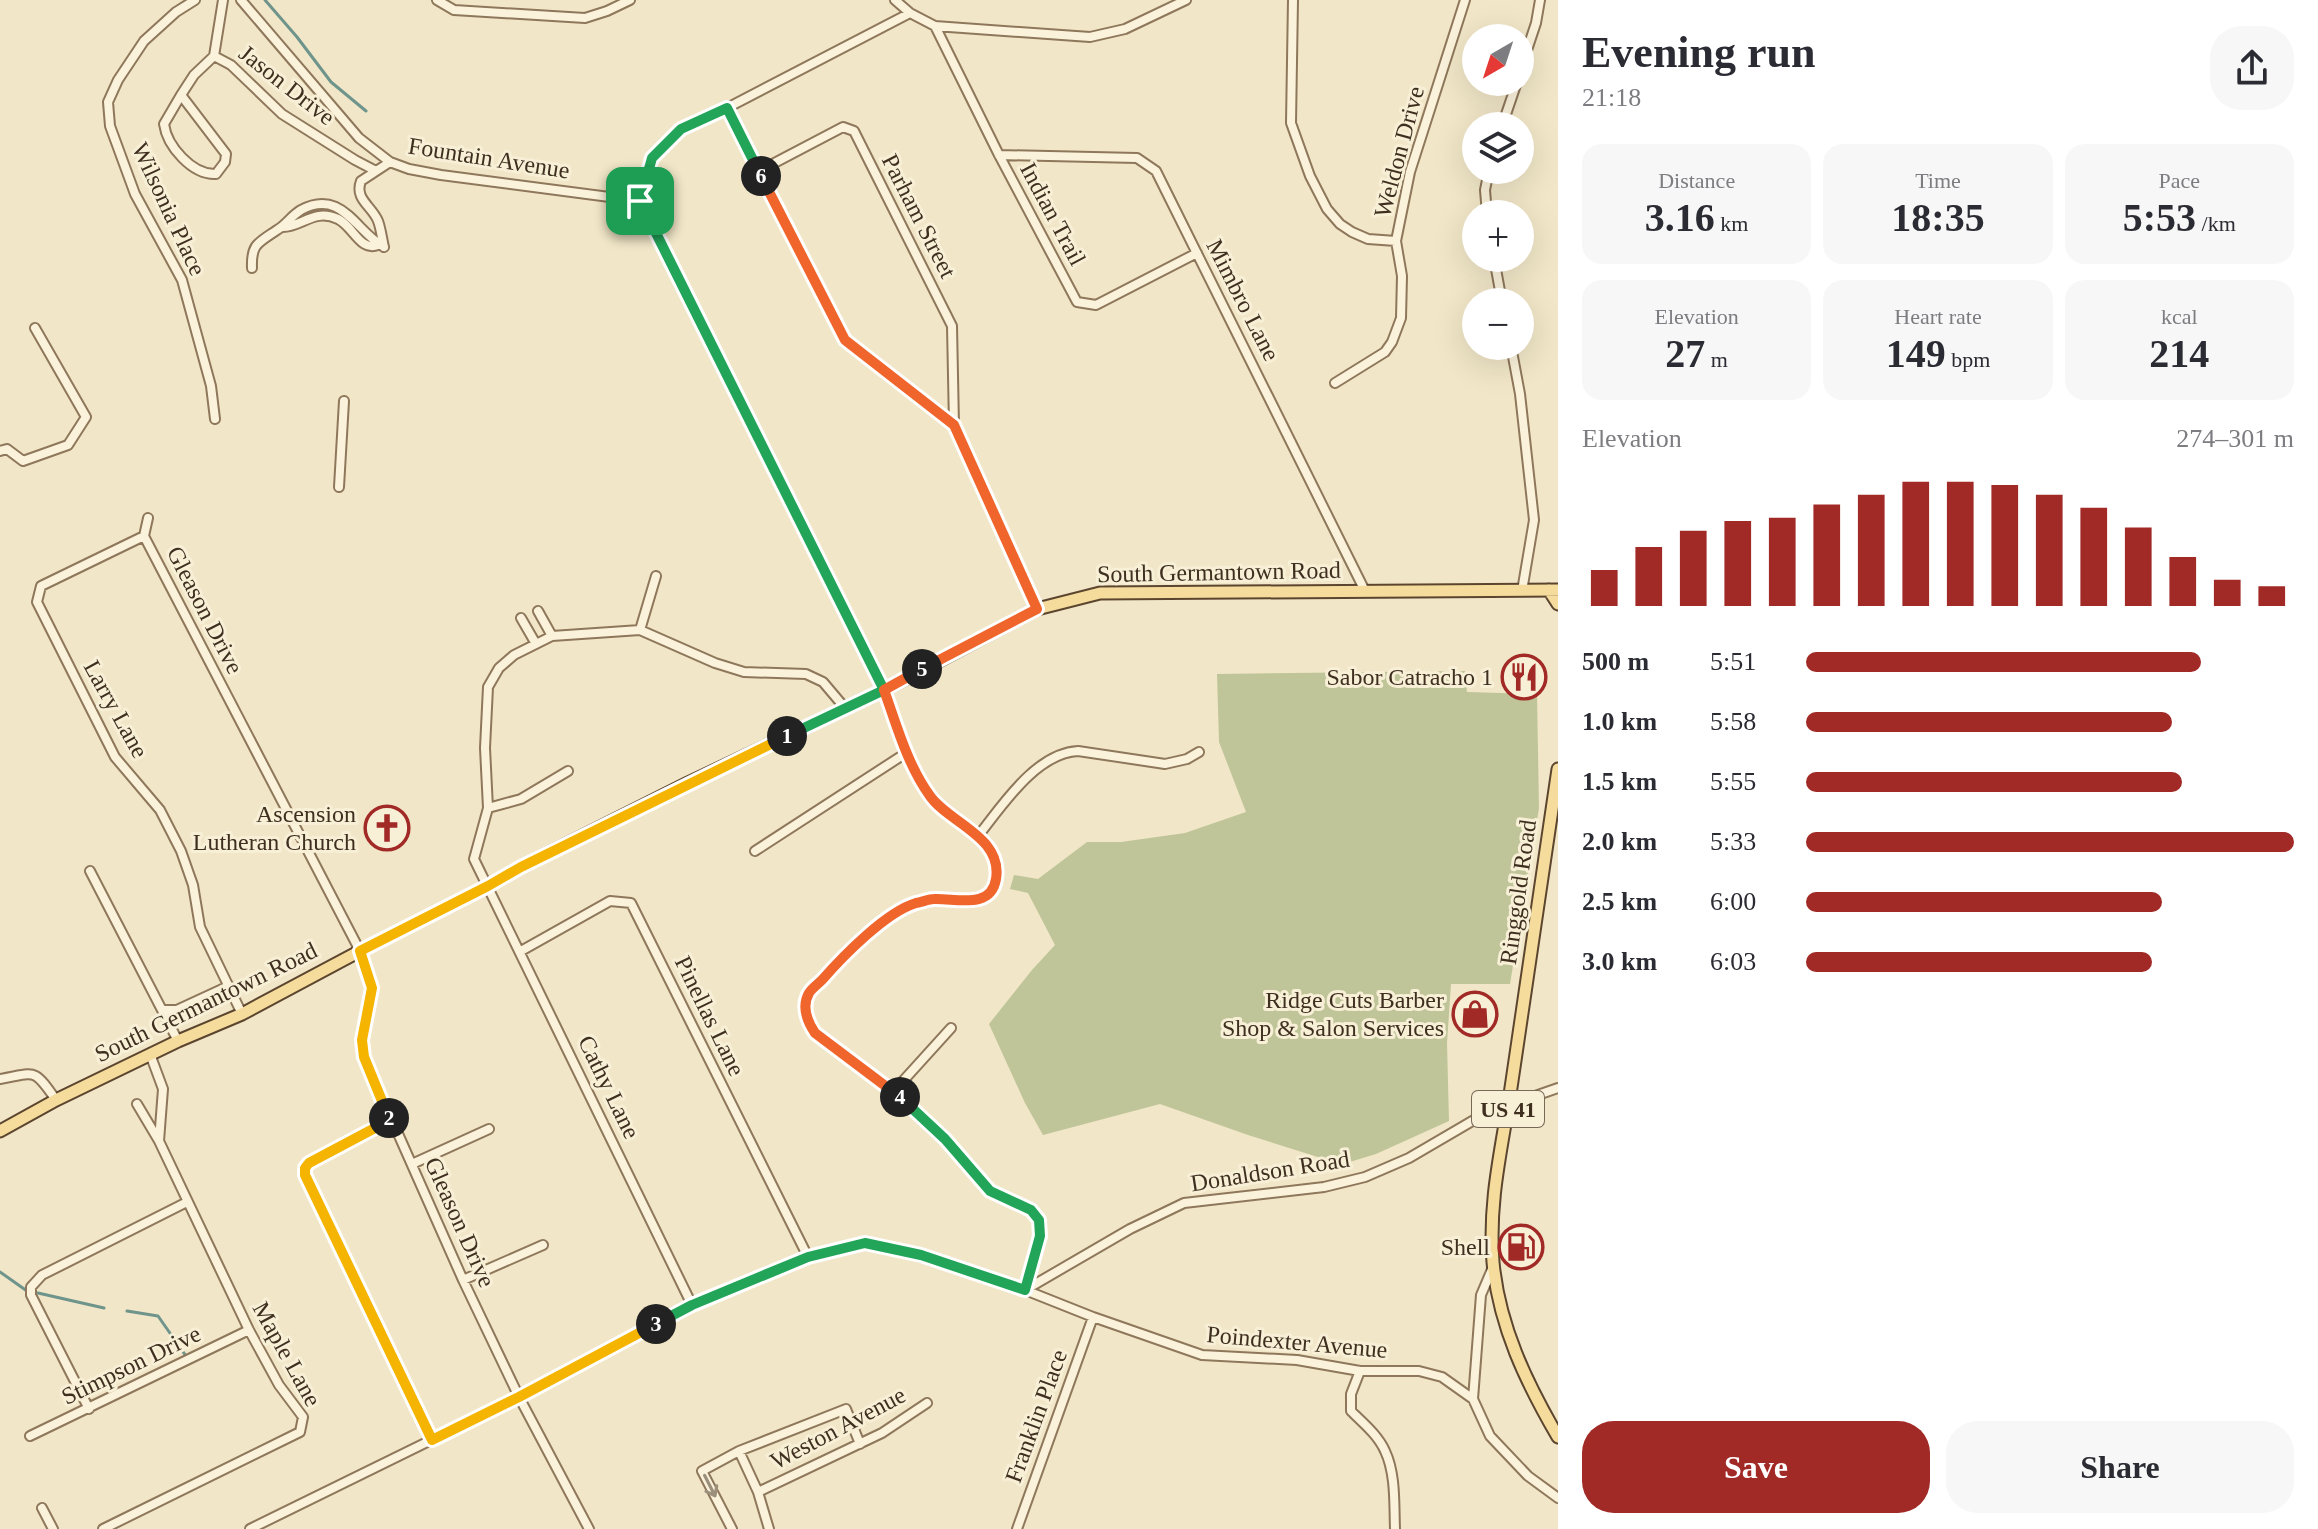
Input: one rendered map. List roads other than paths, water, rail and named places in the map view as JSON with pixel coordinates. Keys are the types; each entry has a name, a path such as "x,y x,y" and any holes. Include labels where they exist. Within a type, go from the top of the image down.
{"main road":[{"name":"South Germantown Road","path":"0,1131 150,1054 242,1014 535,860 884,690 1037,609 1100,593 1553,590"},
{"path":"1553,590 1558,604"},
{"name":"Ringgold Road","path":"1558,769 1509,1105 1494,1186 1491,1227 1504,1324 1534,1396 1558,1437"}],"street":[{"name":"Wilsonia Place","path":"195,0 176,12 144,41 118,80 108,102 110,126 135,194 182,280 211,386 215,419"},
{"name":"Jason Drive","path":"181,95 226,154 225,162 216,174 199,171 185,160 169,141 164,124 181,95 194,75 214,56 223,0"},
{"name":"Fountain Avenue","path":"241,0 359,138 390,162 441,175 640,201"},
{"path":"437,0 454,10 585,18 630,0"},
{"path":"895,0 910,13 935,26 1090,37 1125,29 1186,0"},
{"path":"1293,0 1291,123 1310,176 1327,209 1340,224 1368,239 1396,241"},
{"name":"Weldon Drive","path":"1335,383 1385,352 1401,318 1402,276 1396,241 1410,172 1465,0"},
{"path":"1534,29 1540,0"},
{"path":"250,1529 519,1397 692,1305 808,1257 865,1243 921,1255 1025,1290 1040,1236 1039,1220 1031,1210 990,1191 945,1139 893,1092 815,1033 807,1022 805,1008 809,993 844,955 887,920 912,905 933,899 968,902 980,899 991,892 997,870 987,846 978,836 932,799 906,753 884,690 640,201 652,158 681,129 910,13"},
{"name":"Indian Trail","path":"935,26 1077,302 1096,305 1197,253"},
{"name":"Jason Drive","path":"214,56 231,65 282,114 376,171"},
{"path":"727,108 845,340 954,425 1037,609"},
{"name":"Parham Street","path":"759,171 843,127 854,131 952,326 954,425"},
{"name":"Mimbro Lane","path":"999,155 1137,158 1156,171 1365,591"},
{"path":"252,268 251,252 256,244 283,227 299,211 309,207 331,206 347,213 366,236 384,247 378,221 358,191 361,181 390,162"},
{"path":"0,451 7,449 23,461 68,445 86,417 35,328"},
{"path":"1514,360 1534,520 1522,591"},
{"path":"339,487 344,401"},
{"path":"144,536 148,518"},
{"name":"Gleason Drive","path":"144,536 360,951 372,988 362,1040 364,1057 463,1280 519,1397 589,1529"},
{"name":"Larry Lane","path":"144,536 41,586 37,602 115,757 160,810 181,851 193,885 200,927 242,1014"},
{"path":"640,630 656,576"},
{"path":"538,611 552,636 640,630 715,663 744,672 806,674 823,682 845,708"},
{"path":"521,618 536,644"},
{"name":"Cathy Lane","path":"552,636 514,655 499,668 488,687 485,748 488,808 474,859 692,1305"},
{"path":"978,836 1029,776 1067,752 1165,764 1187,759 1199,752"},
{"path":"755,851 906,753"},
{"path":"488,808 521,799 568,771"},
{"path":"90,871 178,1041"},
{"name":"Pinellas Lane","path":"521,951 610,901 631,903 808,1257"},
{"path":"162,1010 177,1010 229,986"},
{"path":"893,1092 951,1028"},
{"name":"Maple Lane","path":"150,1054 163,1089 159,1141"},
{"path":"0,1079 23,1073 40,1078 56,1100"},
{"name":"Donaldson Road","path":"1025,1290 1130,1229 1184,1203 1324,1187 1365,1177 1409,1158 1474,1120 1558,1088"},
{"name":"Maple Lane","path":"103,1529 300,1432 303,1417 279,1385 249,1330 159,1141 137,1104"},
{"path":"390,1120 309,1163 305,1175 432,1440"},
{"path":"412,1164 489,1129"},
{"path":"89,1409 31,1295 31,1287 42,1275 187,1202"},
{"path":"463,1280 543,1245"},
{"path":"1494,1265 1481,1295 1473,1399 1490,1436 1528,1476 1558,1498"},
{"name":"Poindexter Avenue","path":"1025,1290 1202,1355 1297,1360 1360,1371 1419,1371 1442,1377 1473,1399"},
{"name":"Franklin Place","path":"1017,1529 1093,1317"},
{"name":"Stimpson Drive","path":"30,1436 249,1330"},
{"path":"1360,1371 1351,1394 1351,1411 1373,1432 1386,1452 1392,1477 1395,1529"},
{"name":"Weston Avenue","path":"769,1529 758,1492 882,1433 927,1403"},
{"path":"732,1529 702,1471 739,1451 846,1409 860,1444"},
{"path":"739,1451 758,1492"},
{"path":"42,1508 53,1529"}],"waterway":[{"path":"265,0 331,82 366,111"},
{"path":"0,1272 27,1291"},
{"path":"38,1293 104,1308"},
{"path":"127,1311 158,1316 186,1356"}],"place":[{"name":"Sabor Catracho 1","path":"1524,677"},
{"name":"Ascension Lutheran Church","path":"387,828"},
{"name":"Ridge Cuts Barber Shop & Salon Services","path":"1475,1014"},
{"name":"Shell","path":"1521,1247"}]}
